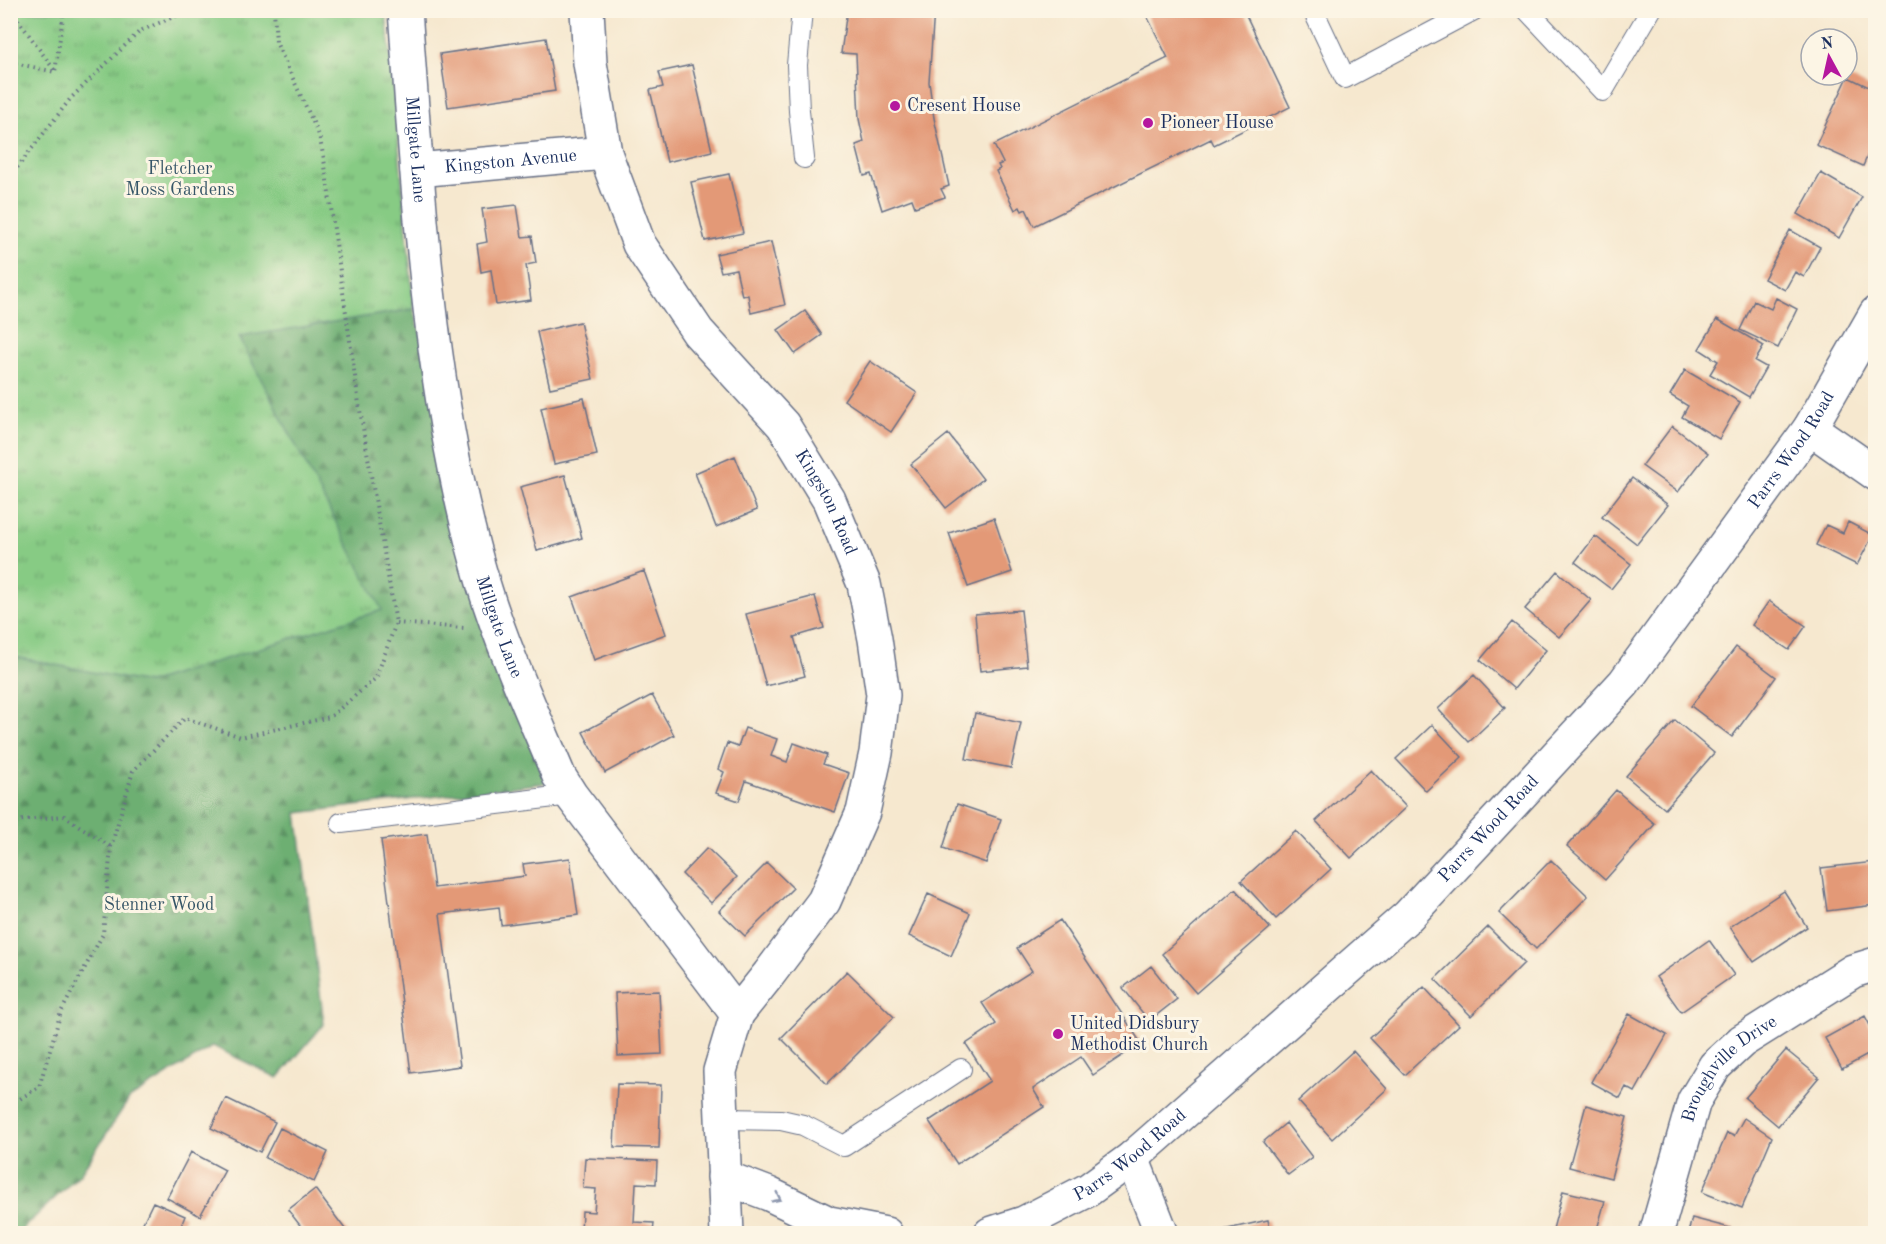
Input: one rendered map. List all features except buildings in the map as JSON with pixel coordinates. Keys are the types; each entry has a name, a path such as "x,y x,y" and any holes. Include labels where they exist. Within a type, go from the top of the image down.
{"street":[{"name":"Millgate Lane","path":"405,10 430,306 445,409 461,491 484,584 499,632 559,776 737,1014"},
{"name":"Kingston Road","path":"587,10 590,63 605,153 639,244 698,332 783,425 829,500 864,584 875,639 883,695 876,753 863,812 824,901 737,1014"},
{"name":"Kingston Avenue","path":"417,170 605,153"},
{"name":"Parrs Wood Road","path":"990,1233 1024,1223 1088,1190 1132,1158 1408,916 1624,683 1810,428 1875,313"},
{"path":"1810,428 1875,474"},
{"name":"Broughville Drive","path":"1656,1233 1694,1101 1715,1066 1742,1041 1853,971 1875,964"},
{"path":"727,1233 720,1071 737,1014"},
{"path":"1132,1158 1162,1233"},
{"path":"724,1177 769,1194 829,1223 886,1233"}],"lane":[{"path":"802,10 798,65 799,111 804,158"},
{"path":"1313,10 1345,78 1474,10"},
{"path":"1527,10 1603,91 1651,10"},
{"path":"341,823 571,795"},
{"path":"722,1119 781,1120 803,1125 843,1146 961,1069"}],"path":[{"path":"11,10 55,72"},
{"path":"55,72 64,10"},
{"path":"10,177 71,98 140,31 190,10"},
{"path":"10,1105 39,1087 62,1012 103,934 111,847 133,771 185,718 241,737 330,717 376,678 396,622 359,404 324,159 319,135 276,42 274,10"},
{"path":"10,62 55,72"},
{"path":"396,622 499,632"},
{"path":"10,819 15,821 64,816 111,847"}],"green space":[{"name":"Fletcher Moss Gardens","path":"10,11 386,11 414,309 239,337 382,610 148,683 11,656"},
{"name":"Stenner Wood","path":"414,309 545,783 297,813 324,1024 278,1078 213,1046 129,1099 80,1174 17,1234 10,1233 10,656 148,683 381,610 239,337"}],"place":[{"name":"Cresent House","path":"895,106"},
{"name":"Pioneer House","path":"1148,123"},
{"name":"United Didsbury Methodist Church","path":"1058,1034"}]}
